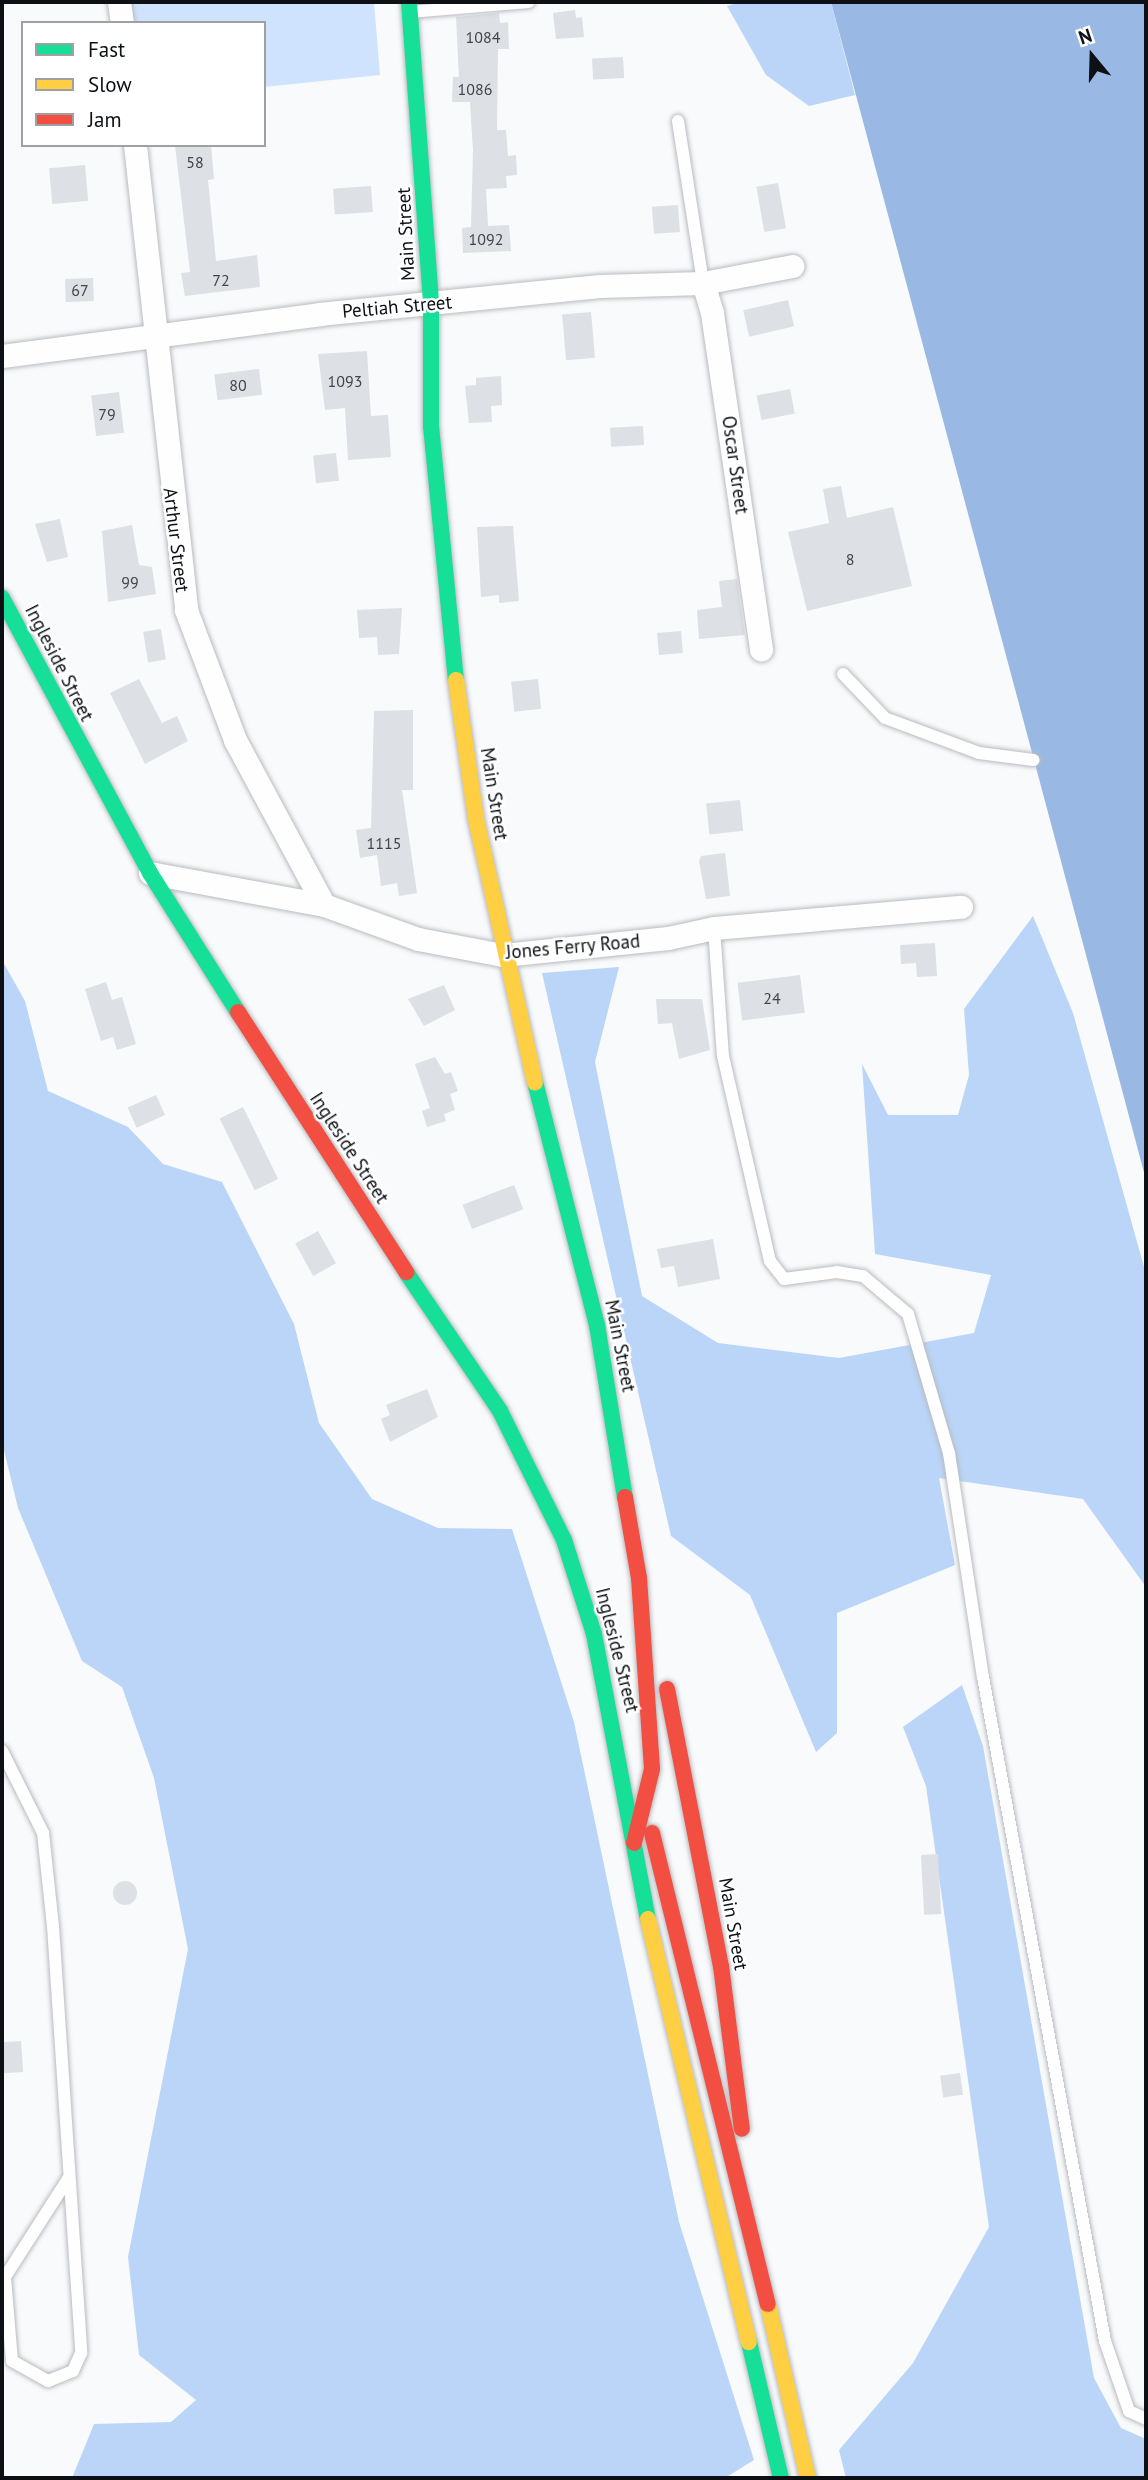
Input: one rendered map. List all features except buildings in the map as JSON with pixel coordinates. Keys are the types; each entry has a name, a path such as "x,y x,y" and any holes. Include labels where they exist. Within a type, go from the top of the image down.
{"main road":[{"name":"Main Street","path":"410,7 431,304 431,426 448,624 476,819 503,956 597,1325 639,1578 721,1966 763,2282"},
{"name":"Ingleside Street","path":"2,598 150,873 326,1152 519,1443 564,1540 594,1634 618,1737 645,1905 781,2478"},
{"name":"Main Street","path":"634,1843 652,1769 652,1715 639,1578"},
{"name":"Ingleside Street","path":"618,1737 673,1901"},
{"name":"Main Street","path":"673,1901 808,2478"}],"street":[{"path":"119,2 122,21"},
{"name":"Arthur Street","path":"135,147 186,610 235,740 324,905"},
{"name":"Peltiah Street","path":"2,356 154,334 600,286 703,283 792,266"},
{"name":"Oscar Street","path":"703,283 712,313 761,649"},
{"name":"Jones Ferry Road","path":"150,873 324,905 418,939 503,956 668,938 714,928 961,907"}],"lane":[{"path":"410,7 529,2"},
{"path":"678,121 703,283"},
{"path":"843,674 885,718 979,753 1034,760"},
{"path":"714,928 723,1056 770,1261 784,1279 837,1272 863,1276 908,1314 916,1339 963,1522 983,1677 1105,2341 1129,2412 1146,2419"},
{"path":"2,1751 34,1810 48,1857 80,2360 66,2376 48,2381 14,2365 5,2277 68,2179"}],"shaded area":[{"path":"131,2 374,2 380,75 266,87 266,21 133,21"},
{"path":"740,2 831,2 855,95 809,106 766,75 727,6"},
{"path":"831,2 1146,2 1146,1180 1034,760"},
{"path":"1033,916 1073,1013 1146,1274 1146,1587 1083,1499 939,1478 955,1565 837,1613 837,1733 816,1752 750,1595 671,1536 542,973 619,967 595,1062 642,1296 718,1343 839,1358 974,1333 991,1275 875,1254 862,1064 888,1115 958,1115 969,1075 964,1009"},
{"path":"2,960 25,1001 48,1091 128,1127 163,1164 222,1182 294,1324 319,1423 372,1499 438,1528 512,1529 574,1722 679,2222 754,2460 725,2478 72,2478 94,2424 171,2422 196,2400 139,2355 128,2257 188,1949 154,1778 122,1687 82,1661 18,1508 2,1442"},
{"path":"962,1685 983,1746 1094,2378 1121,2428 1146,2439 1146,2478 846,2478 839,2450 913,2363 989,2227 926,1786 903,1727"}],"traffic: fast":[{"path":"409,2 431,304 431,426 456,680"},
{"path":"2,598 150,873 238,1012"},
{"path":"535,1082 597,1325 625,1497"},
{"path":"406,1272 500,1411 564,1540 594,1634 648,1919"},
{"path":"749,2342 781,2478"}],"traffic: slow":[{"path":"456,680 476,819 535,1082"},
{"path":"648,1919 749,2342"},
{"path":"768,2304 808,2478"}],"traffic: jam":[{"path":"238,1012 406,1272"},
{"path":"625,1497 639,1578 652,1769 634,1843"},
{"path":"667,1689 721,1966 742,2129"},
{"path":"652,1833 768,2304"}]}
